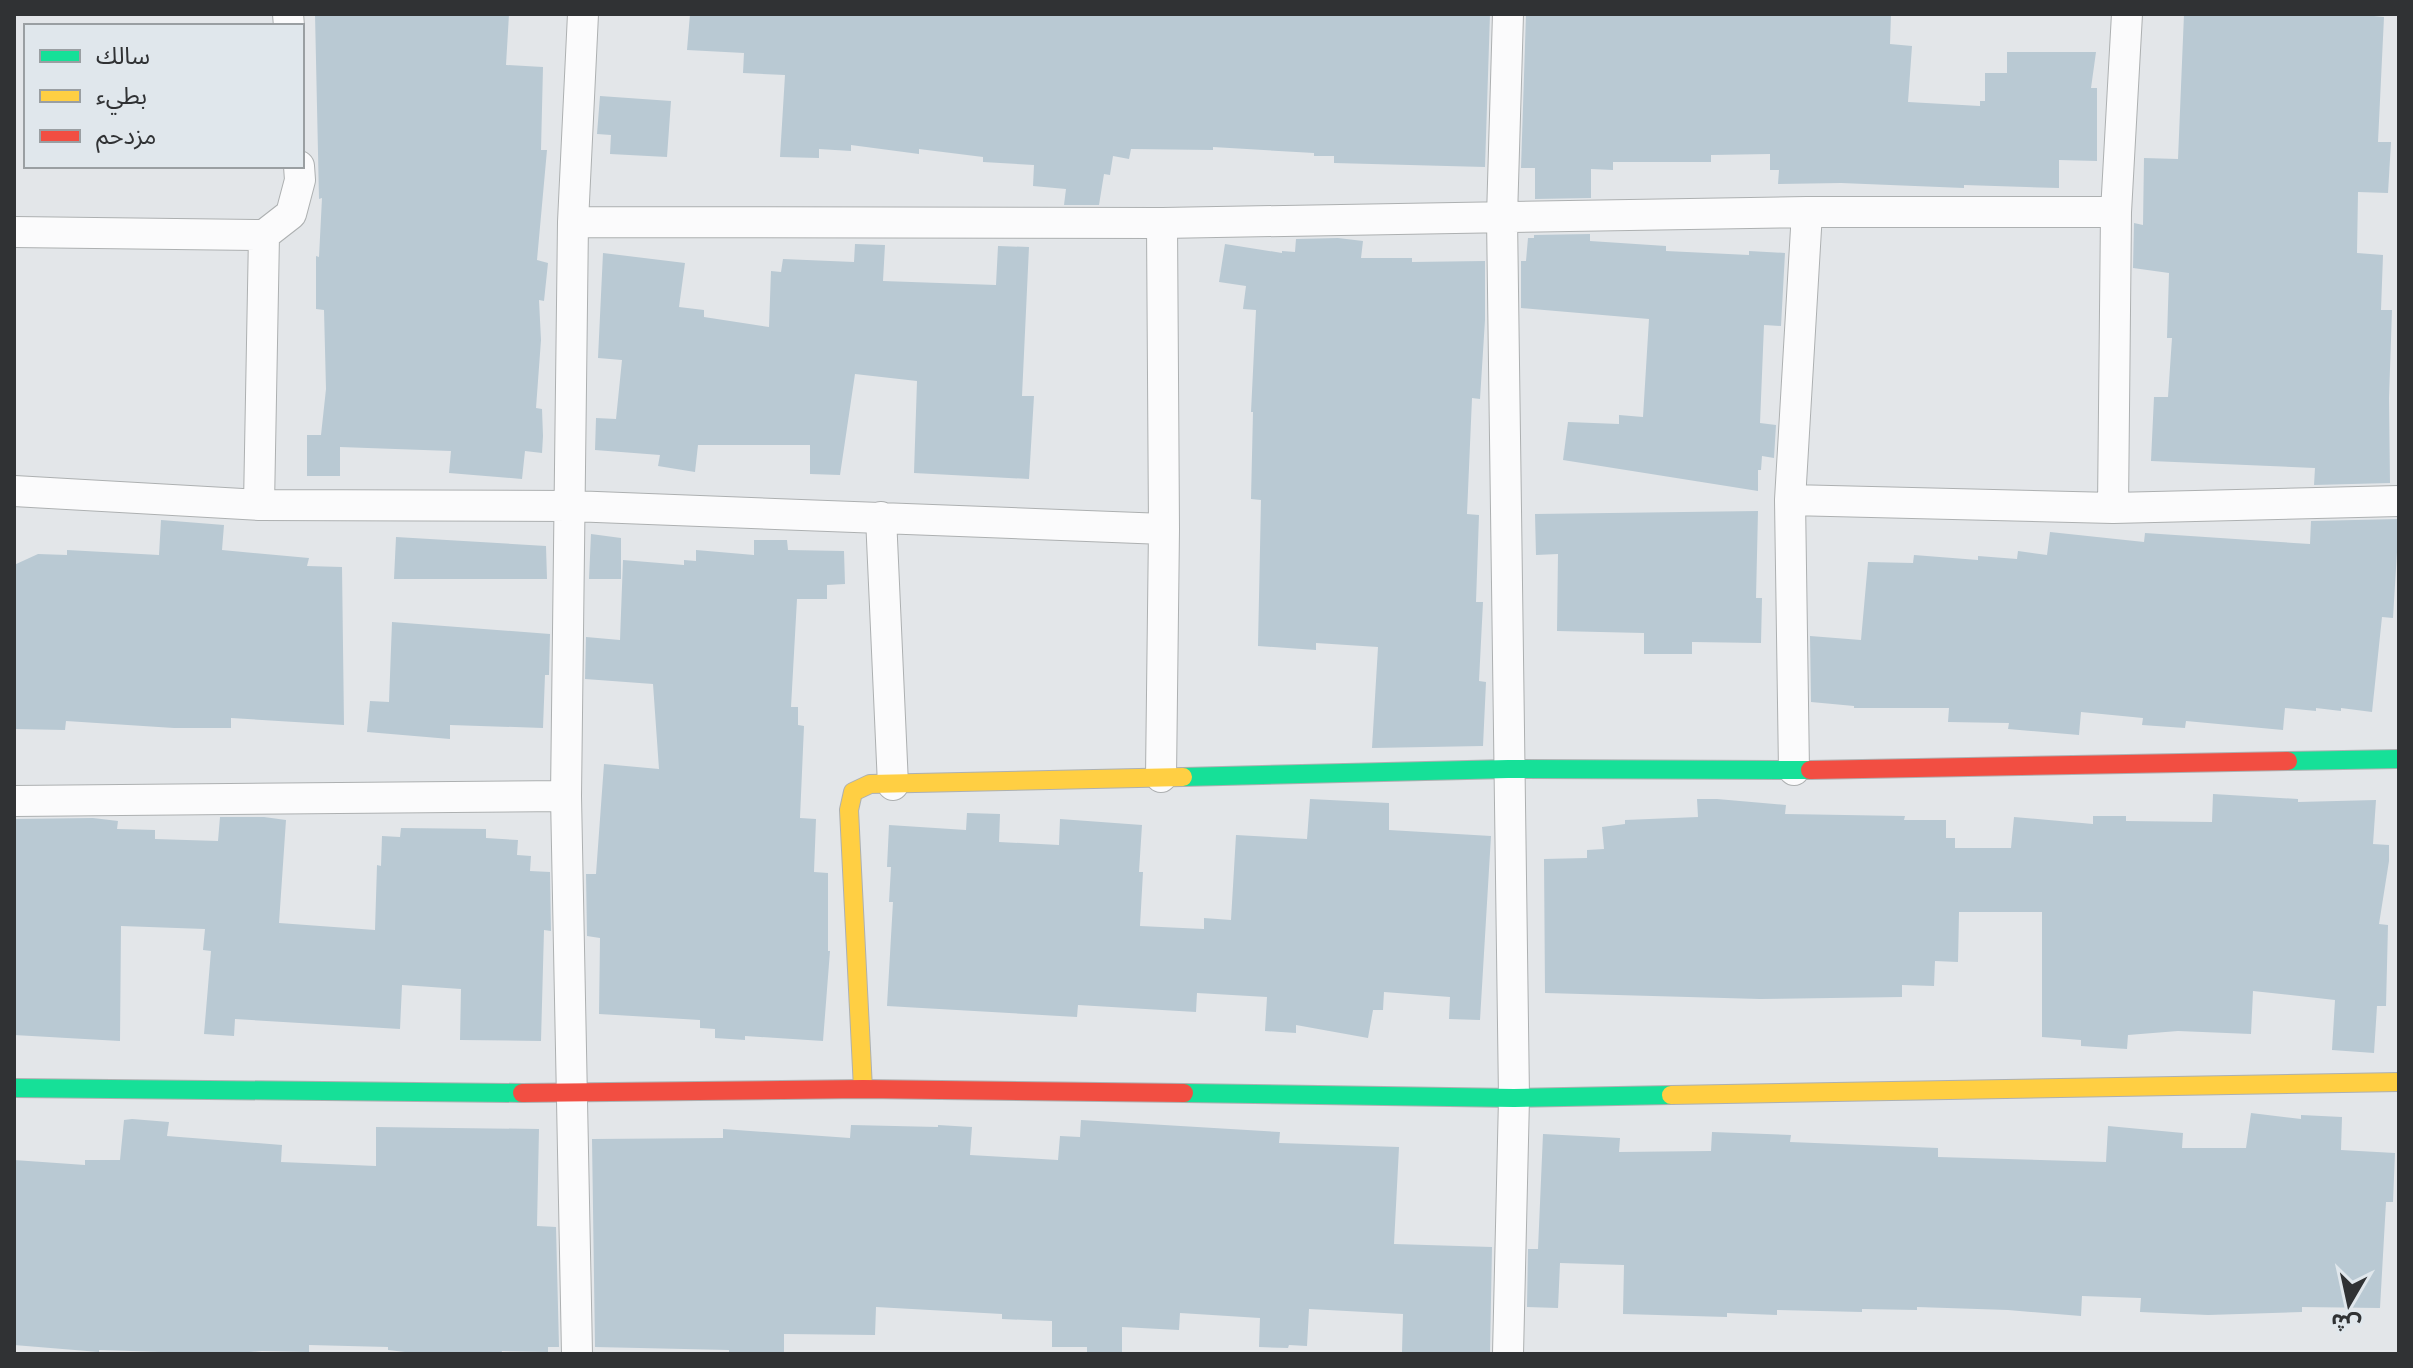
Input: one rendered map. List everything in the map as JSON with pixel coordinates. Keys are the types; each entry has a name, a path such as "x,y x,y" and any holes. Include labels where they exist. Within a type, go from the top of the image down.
{"street":[{"path":"577,1354 566,796 573,222 583,14"},
{"path":"1508,14 1502,217 1514,1098 1508,1354"},
{"path":"2113,508 2116,212 2127,14"},
{"path":"14,232 264,235 291,214 300,180 299,168"},
{"path":"573,222 1162,223 1807,212 2116,212"},
{"path":"1794,770 1790,500 1807,212"},
{"path":"1161,777 1164,529 1162,223"},
{"path":"259,505 264,235"},
{"path":"14,491 259,505 571,506 1164,529"},
{"path":"1790,500 2113,508 2399,501"},
{"path":"881,517 893,785"},
{"path":"863,1089 849,810 853,792 870,784 1508,769 1794,770 2399,759"},
{"path":"14,801 566,796"},
{"path":"14,1088 571,1093 863,1089 1514,1098 2399,1082"}],"building":[{"path":"315,14 509,14 506,65 543,67 541,150 547,150 537,260 548,263 544,301 539,300 541,340 536,408 542,409 543,436 542,453 525,451 522,479 449,473 451,451 340,447 340,476 307,476 307,435 321,435 326,389 324,310 316,309 316,256 319,257 322,198 319,199"},
{"path":"690,14 1490,14 1485,167 1334,163 1334,156 1314,156 1314,153 1213,147 1213,150 1131,149 1129,159 1113,156 1110,175 1104,174 1099,205 1064,205 1066,189 1033,186 1034,165 983,162 983,157 919,149 919,154 851,145 851,151 819,149 819,158 780,157 785,75 743,73 744,53 687,50"},
{"path":"1526,14 1891,14 1890,44 1912,46 1908,102 1980,106 1980,101 1985,101 1985,73 2007,73 2007,52 2096,52 2091,88 2097,88 2097,161 2059,160 2059,188 1964,185 1964,188 1778,184 1779,170 1770,170 1770,154 1711,155 1711,162 1613,162 1613,170 1591,169 1591,198 1535,199 1535,168 1521,168"},
{"path":"2184,14 2354,14 2384,17 2378,142 2391,142 2388,193 2358,192 2357,253 2383,255 2381,310 2392,310 2390,483 2314,485 2315,468 2151,461 2154,397 2168,397 2172,338 2167,338 2169,273 2133,268 2134,223 2143,225 2144,158 2178,159"},
{"path":"600,96 671,101 667,157 610,154 611,135 597,134"},
{"path":"1590,234 1590,241 1666,246 1666,251 1749,255 1749,251 1785,253 1781,326 1764,325 1760,423 1776,425 1774,458 1762,456 1758,491 1563,460 1568,422 1619,424 1619,415 1643,417 1649,319 1521,308 1521,261 1526,261 1528,238 1534,238 1534,235"},
{"path":"1296,239 1363,241 1361,258 1412,258 1412,262 1485,261 1480,399 1472,398 1467,514 1479,515 1476,602 1483,602 1479,681 1486,682 1483,746 1372,748 1378,647 1316,643 1316,650 1258,646 1261,500 1251,499 1256,310 1243,309 1246,286 1219,282 1225,244 1282,253 1295,252"},
{"path":"855,244 885,245 883,281 996,285 998,246 1029,247 1022,396 1034,396 1029,479 914,473 917,381 855,374 840,475 810,474 810,445 698,445 695,472 658,466 660,455 595,450 596,418 616,419 622,360 598,358 603,253 685,263 679,307 704,310 704,317 769,327 771,271 781,272 783,259 854,262"},
{"path":"1758,511 1756,598 1762,598 1761,643 1692,642 1692,654 1644,654 1644,633 1557,631 1558,554 1536,555 1535,514"},
{"path":"2399,519 2393,618 2382,617 2372,712 2341,708 2341,711 2316,708 2316,711 2285,708 2283,730 2186,721 2185,728 2142,725 2143,718 2081,712 2079,735 2008,729 2009,723 1948,722 1949,708 1854,708 1811,702 1810,636 1861,640 1868,562 1913,563 1914,555 1978,560 1978,556 2017,559 2018,551 2047,555 2050,532 2144,542 2145,533 2310,544 2311,521"},
{"path":"161,520 224,525 222,550 309,558 307,566 342,567 344,725 231,718 231,728 174,728 66,721 65,730 14,729 14,565 38,554 67,555 67,550 159,555"},
{"path":"591,534 621,538 621,579 589,579"},
{"path":"396,537 546,546 547,579 394,579"},
{"path":"754,540 787,540 788,550 844,551 845,584 827,585 827,599 797,599 791,707 798,707 798,725 804,726 800,818 816,819 814,872 828,873 830,951 823,1041 745,1036 745,1040 715,1038 715,1029 700,1028 700,1020 599,1014 600,938 587,936 586,874 596,874 604,764 659,769 653,684 585,679 586,637 620,640 623,560 684,565 684,560 696,561 696,550 754,555"},
{"path":"392,622 550,634 543,728 450,725 450,739 367,732 370,701 389,702"},
{"path":"2213,794 2298,799 2298,802 2376,800 2373,844 2389,845 2389,861 2379,924 2388,925 2386,1006 2377,1006 2374,1053 2332,1050 2335,1000 2253,991 2251,1034 2178,1031 2128,1035 2127,1049 2081,1046 2081,1040 2042,1037 2042,912 1959,912 1958,962 1935,961 1934,986 1902,985 1902,997 1760,999 1545,993 1544,859 1587,858 1587,850 1604,849 1602,827 1625,824 1625,820 1698,817 1697,799 1717,799 1786,805 1785,814 1905,816 1904,820 1946,820 1946,838 1955,838 1955,848 2011,848 2014,817 2093,824 2093,816 2126,816 2126,821 2212,822"},
{"path":"1310,799 1389,803 1389,830 1491,836 1480,1020 1449,1019 1450,997 1384,992 1383,1010 1373,1010 1368,1038 1296,1025 1296,1033 1265,1031 1267,997 1197,993 1196,1012 1078,1005 1077,1017 887,1006 893,902 889,902 891,867 887,867 889,825 966,830 967,813 1000,814 999,842 1059,845 1060,819 1142,825 1140,926 1204,929 1204,918 1231,920 1236,835 1307,839"},
{"path":"220,817 286,820 279,923 375,930 377,865 381,866 382,836 400,837 401,828 486,829 486,838 518,840 517,855 531,856 530,871 550,872 551,931 544,930 541,1041 460,1040 461,989 402,985 400,1029 235,1019 234,1036 204,1034 211,951 203,950 205,929 121,926 120,1041 14,1035 14,819 93,818 118,821 117,829 155,830 155,839 218,841"},
{"path":"2251,1113 2301,1119 2301,1115 2342,1117 2341,1150 2395,1153 2393,1202 2386,1202 2380,1308 2302,1307 2302,1312 2208,1315 2140,1312 2141,1298 2082,1296 2081,1316 1917,1307 1917,1310 1862,1309 1862,1312 1777,1310 1777,1315 1727,1313 1727,1317 1623,1314 1624,1265 1560,1263 1558,1308 1527,1307 1528,1249 1538,1249 1543,1134 1620,1138 1619,1152 1711,1151 1712,1132 1791,1135 1790,1142 1938,1148 1938,1157 2106,1162 2108,1126 2183,1133 2182,1148 2246,1148"},
{"path":"124,1120 169,1122 167,1136 282,1145 281,1162 376,1166 376,1127 539,1129 537,1226 556,1227 559,1347 548,1347 548,1352 502,1351 501,1354 405,1352 388,1350 388,1347 309,1345 309,1352 224,1354 99,1352 14,1345 14,1160 85,1165 85,1160 120,1160"},
{"path":"1081,1120 1280,1132 1279,1143 1399,1147 1394,1244 1492,1247 1490,1354 1402,1352 1403,1314 1309,1309 1307,1346 1289,1345 1288,1348 1259,1347 1260,1318 1180,1313 1179,1330 1122,1327 1122,1354 1087,1354 1087,1347 1052,1347 1052,1321 1002,1319 1002,1314 876,1307 875,1335 784,1334 784,1354 595,1347 592,1139 723,1138 723,1129 850,1138 851,1125 938,1125 972,1127 970,1155 1058,1160 1060,1136 1080,1137"}],"traffic: fast":[{"path":"2288,761 2399,759"},
{"path":"1183,777 1508,769 1810,770"},
{"path":"14,1088 522,1093"},
{"path":"1184,1093 1514,1098 1671,1095"}],"traffic: slow":[{"path":"863,1089 849,810 853,792 870,784 1183,777"},
{"path":"1671,1095 2399,1082"}],"traffic: jam":[{"path":"1810,770 2288,761"},
{"path":"522,1093 863,1089 1184,1093"}]}
